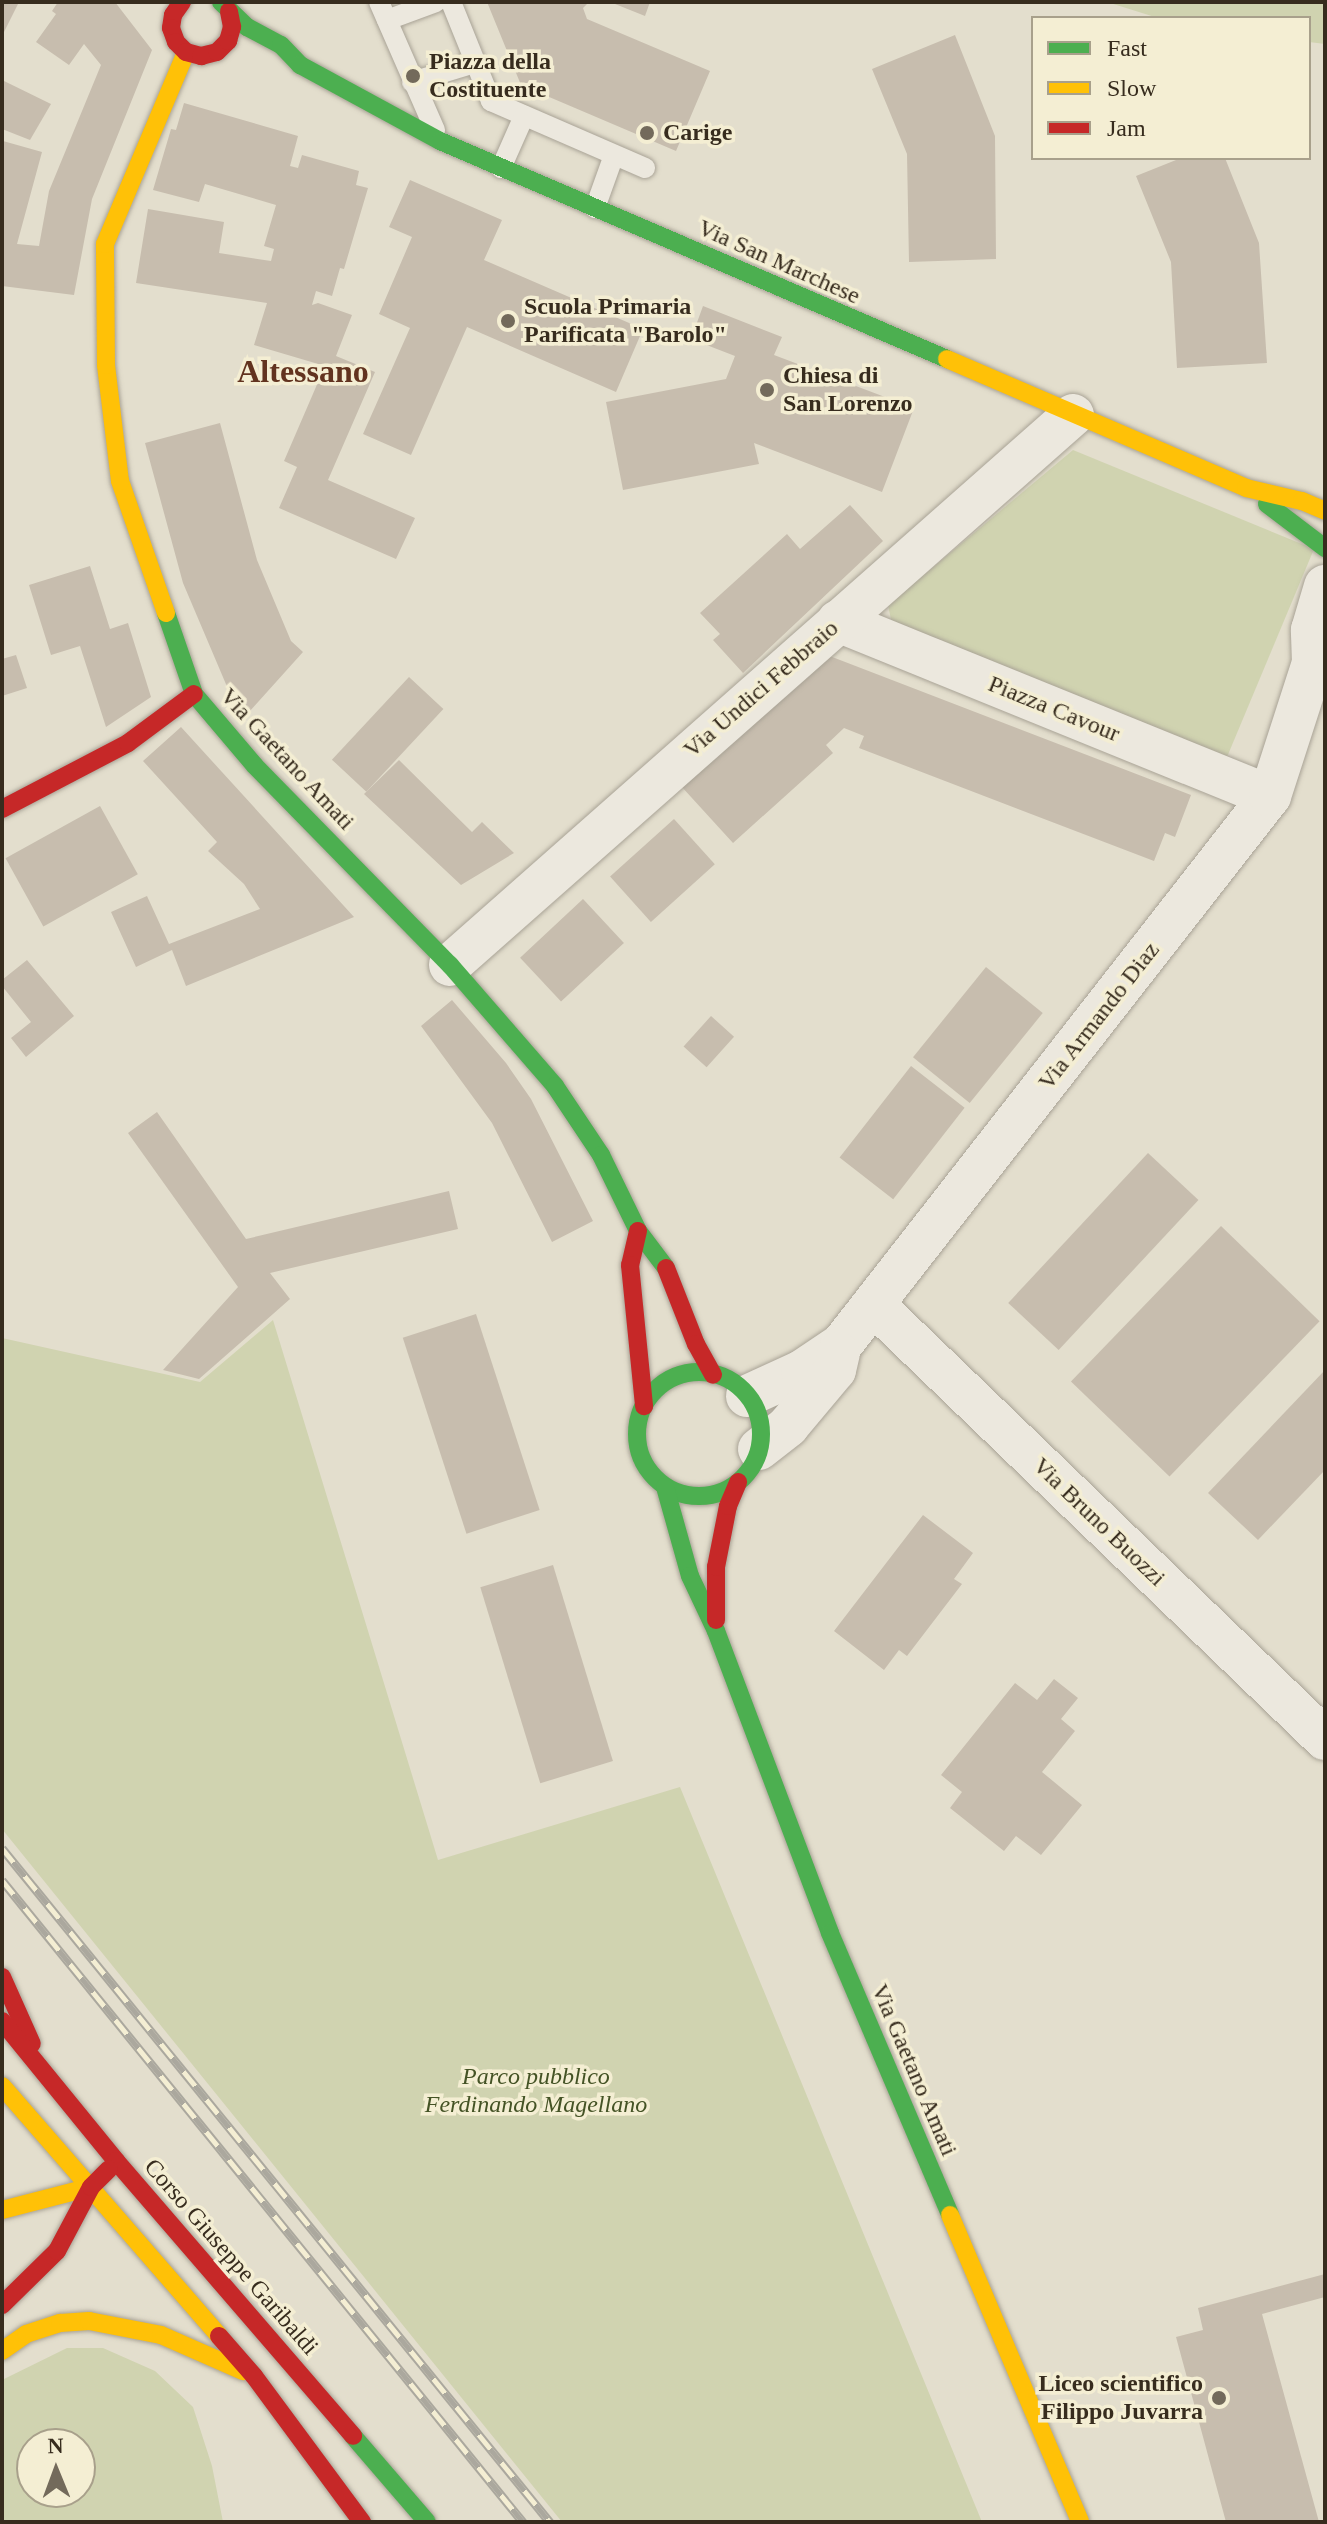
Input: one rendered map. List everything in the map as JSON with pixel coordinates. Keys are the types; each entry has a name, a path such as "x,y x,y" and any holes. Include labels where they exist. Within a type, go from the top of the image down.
{"street":[{"path":"171,28 173,15 182,2"},
{"path":"156,11 171,28 176,42 186,52 201,56 226,53 232,27 225,7"},
{"name":"Via San Marchese","path":"225,7 247,27 281,45 300,65 440,141 1246,488"},
{"name":"Via Gaetano Amati","path":"186,52 164,97 105,244 106,349 120,481 194,694 255,766 450,965 555,1086 601,1155 638,1231 664,1262 696,1344 730,1385"},
{"name":"Via San Marchese","path":"273,65 300,65"},
{"name":"Via Undici Febbraio","path":"450,965 1073,415"},
{"path":"1246,488 1302,501 1325,511"},
{"path":"1246,488 1325,548"},
{"name":"Via Armando Diaz","path":"730,1385 802,1371 842,1344 1270,796 1319,657 1312,630 1325,586"},
{"name":"Piazza Cavour","path":"838,621 1270,796"},
{"path":"2,809 128,743 194,694"},
{"path":"638,1231 630,1265 644,1406"},
{"name":"Via Bruno Buozzi","path":"874,1305 1325,1739"},
{"name":"Via Armando Diaz","path":"749,1466 835,1370 842,1344"},
{"path":"684,1375 730,1385 761,1430 749,1466 721,1492 702,1496 665,1487 642,1459 637,1442 637,1423 644,1406 667,1381 684,1375"},
{"name":"Via Gaetano Amati","path":"716,1631 716,1567 728,1506 749,1466"},
{"name":"Via Gaetano Amati","path":"665,1487 690,1576 716,1631 830,1933 1080,2522"},
{"path":"2,1977 44,2072"},
{"name":"Corso Giuseppe Garibaldi","path":"2,2021 116,2161 427,2522"},
{"path":"2,2086 254,2376 362,2522"},
{"path":"2,2305 57,2251 91,2187 116,2161"},
{"path":"2,2210 91,2187"},
{"path":"2,2351 38,2330 60,2323 89,2321 161,2335 254,2376"}],"lane":[{"path":"436,2 383,11 440,141"},
{"path":"451,2 491,101 645,168"},
{"path":"412,82 475,63"},
{"path":"501,168 524,116"},
{"path":"595,208 614,155"}],"green space":[{"path":"1107,2 1325,2 1325,44 1311,42 1311,16 1152,16"},
{"path":"1073,450 1314,549 1227,757 895,639 888,605"},
{"name":"Parco pubblico Ferdinando Magellano","path":"273,1320 438,1860 680,1787 982,2522 562,2522 2,1829 2,1338 200,1382"},
{"path":"67,2348 103,2348 155,2371 193,2407 212,2466 223,2522 2,2522 2,2380"}],"building":[{"path":"2,2 19,2 2,36"},
{"path":"58,2 115,2 152,50 92,199 74,295 2,286 3,141 42,152 17,244 39,246 49,191 101,65 84,44 69,65 36,42 56,14 52,11"},
{"path":"487,2 589,2 583,8 587,19 710,71 676,151 521,85"},
{"path":"610,2 650,2 645,16"},
{"path":"955,35 995,136 996,259 909,262 907,154 872,69"},
{"path":"2,80 51,104 30,140 2,129"},
{"path":"184,103 298,136 290,166 298,168 302,155 359,171 356,185 368,188 344,269 340,268 332,296 316,291 312,305 318,303 352,315 336,356 375,372 328,480 415,518 396,559 279,508 297,467 284,461 325,366 254,345 267,303 136,283 148,209 224,222 219,253 271,261 274,249 264,246 276,205 205,184 199,202 153,190 171,129 176,130"},
{"path":"1176,160 1226,160 1259,243 1267,363 1177,368 1171,262 1136,176"},
{"name":"Scuola Primaria Parificata \"Barolo\"","path":"410,180 502,220 484,260 643,329 616,392 467,327 411,455 363,434 410,328 379,314 412,237 389,227"},
{"name":"Chiesa di San Lorenzo","path":"703,306 782,337 774,355 914,408 882,492 754,443 759,464 623,490 606,402 726,379 735,356 691,339"},
{"path":"220,423 257,560 291,641 303,652 249,712 231,696 183,583 145,443"},
{"path":"850,505 883,541 743,673 713,640 720,634 700,613 787,534 800,549"},
{"path":"90,566 110,629 128,623 151,697 106,727 80,646 51,655 29,585"},
{"path":"16,655 27,688 2,696 2,659"},
{"path":"827,655 1191,795 1175,837 1165,833 1154,861 859,748 864,736 844,728 826,745 833,753 733,843 681,786"},
{"path":"409,677 443,709 366,792 332,760"},
{"path":"181,727 354,917 186,986 172,950 136,967 111,912 147,896 169,944 260,909 244,884 208,851 217,842 143,761"},
{"path":"399,760 472,832 482,822 514,853 461,885 364,794"},
{"path":"100,806 138,874 43,927 6,858"},
{"path":"674,819 715,864 651,922 610,877"},
{"path":"583,899 624,943 561,1002 520,958"},
{"path":"27,960 74,1016 26,1057 11,1038 31,1022 2,986 2,980"},
{"path":"986,967 1043,1013 970,1103 913,1057"},
{"path":"452,1000 506,1063 531,1099 593,1221 552,1242 492,1123 421,1026"},
{"path":"711,1016 734,1037 707,1067 684,1046"},
{"path":"911,1066 965,1108 893,1199 840,1157"},
{"path":"157,1112 246,1239 449,1191 458,1229 270,1273 290,1299 199,1379 163,1370 238,1287 128,1133"},
{"path":"1148,1153 1198,1200 1059,1350 1008,1303"},
{"path":"1221,1226 1320,1321 1170,1477 1071,1381"},
{"path":"476,1314 540,1510 466,1534 403,1338"},
{"path":"1325,1370 1325,1470 1258,1540 1208,1493"},
{"path":"923,1515 973,1553 954,1579 962,1584 907,1656 899,1650 884,1670 834,1631"},
{"path":"553,1565 613,1761 540,1783 480,1587"},
{"path":"1054,1679 1078,1698 1061,1719 1075,1731 1042,1772 1082,1805 1041,1855 1016,1836 1004,1851 950,1808 962,1792 941,1775 1015,1683 1037,1700"},
{"path":"1325,2274 1325,2297 1262,2314 1319,2522 1226,2522 1176,2337 1203,2330 1198,2308"}],"railway":[{"path":"2,1848 550,2522"},
{"path":"2,1880 523,2522"}],"traffic: fast":[{"path":"221,2 247,27 281,45 300,65 440,141 947,359"},
{"path":"1267,504 1325,548"},
{"path":"166,613 194,694 255,766 450,965 555,1086 601,1155 638,1231 666,1268"},
{"path":"699,1372 723,1377 743,1390 756,1410 761,1434 756,1458 743,1478 723,1491 699,1496 675,1491 655,1478 642,1458 637,1434 642,1410 655,1390 675,1377 699,1372"},
{"path":"665,1487 690,1576 716,1631 830,1933 950,2215"},
{"path":"353,2436 427,2522"}],"traffic: slow":[{"path":"166,613 120,481 106,365 105,244 186,52"},
{"path":"947,359 1246,488 1302,501 1325,511"},
{"path":"2,2086 219,2336"},
{"path":"2,2210 91,2187"},
{"path":"950,2215 1080,2522"},
{"path":"2,2351 26,2334 60,2323 89,2321 161,2335 243,2371"}],"traffic: jam":[{"path":"182,2 173,15 171,28 176,42 186,52 201,56 217,52 228,41 232,27 229,11"},
{"path":"2,809 128,743 194,694"},
{"path":"638,1231 630,1265 644,1406"},
{"path":"666,1268 696,1344 713,1375"},
{"path":"716,1620 716,1567 728,1506 738,1482"},
{"path":"2,1977 32,2044"},
{"path":"2,2021 116,2161 353,2436"},
{"path":"2,2305 57,2251 91,2187 109,2169"},
{"path":"219,2336 254,2376 362,2522"}],"place":[{"name":"Piazza della Costituente","path":"413,76"},
{"name":"Carige","path":"647,133"},
{"name":"Scuola Primaria Parificata \"Barolo\"","path":"508,321"},
{"name":"Chiesa di San Lorenzo","path":"767,390"},
{"name":"Liceo scientifico Filippo Juvarra","path":"1219,2398"}],"district":[{"name":"Altessano","path":"303,371"}]}
